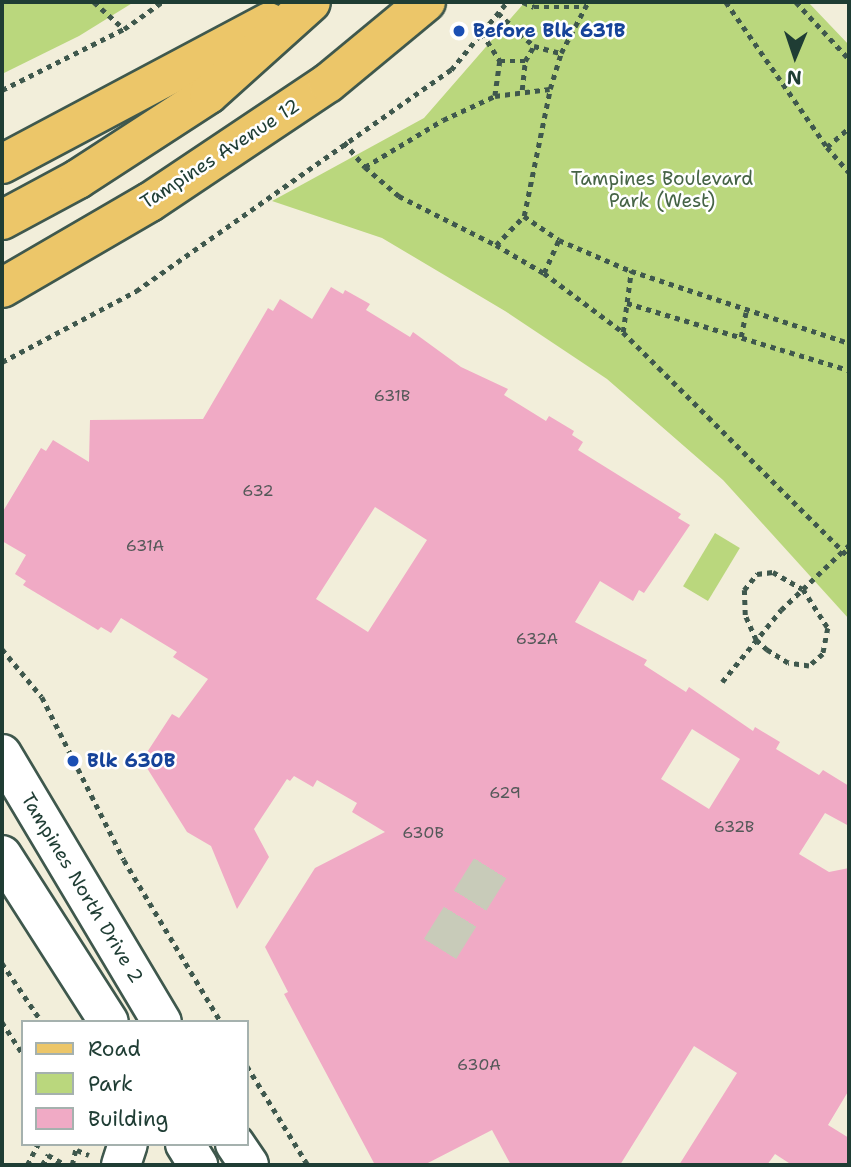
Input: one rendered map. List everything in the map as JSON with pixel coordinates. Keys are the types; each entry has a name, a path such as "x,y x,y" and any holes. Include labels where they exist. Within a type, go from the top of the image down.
{"main road":[{"path":"2,164 310,2"},
{"path":"2,220 78,179 209,94 310,2"},
{"name":"Tampines Avenue 12","path":"2,288 150,202 328,83 426,2"}],"street":[{"name":"Tampines North Drive 2","path":"2,754 161,1020"},
{"path":"2,855 108,1020"},
{"path":"121,1165 127,1146"},
{"path":"186,1146 198,1165"}],"path":[{"path":"94,2 124,29"},
{"path":"2,90 124,29 162,2"},
{"path":"2,362 136,291 344,142 451,70 507,2"},
{"path":"523,2 534,7 587,5"},
{"path":"726,2 827,147 849,172"},
{"path":"796,2 849,58"},
{"path":"496,244 524,216 550,89 561,53 587,5"},
{"path":"498,13 534,46 561,53"},
{"path":"482,33 500,61 495,96"},
{"path":"522,90 525,61 534,46"},
{"path":"500,61 525,61"},
{"path":"365,167 443,120 495,96 522,90 550,89"},
{"path":"827,147 849,128"},
{"path":"344,142 365,167 398,195 496,244 544,273 623,332 849,557"},
{"path":"524,216 559,240 631,271 746,312 849,343"},
{"path":"544,273 559,240"},
{"path":"623,332 631,271"},
{"path":"627,303 849,370"},
{"path":"741,337 746,312"},
{"path":"722,682 803,589 849,545"},
{"path":"773,572 803,589 828,628 823,654 809,666 788,663 756,640 746,615 744,590 757,574 773,572"},
{"path":"2,649 42,697 124,860 220,1020"},
{"path":"2,963 42,1020"},
{"path":"2,1022 21,1051"},
{"path":"248,1068 308,1165"},
{"path":"26,1165 37,1146"},
{"path":"72,1165 77,1146"},
{"path":"42,1165 48,1155 66,1165"}],"green space":[{"path":"2,2 134,2 79,36 2,74"},
{"name":"Tampines Boulevard Park (West)","path":"525,2 808,2 849,45 849,619 723,480 607,379 505,311 382,238 272,201 424,118"},
{"path":"715,533 740,548 708,601 683,586"}],"building":[{"path":"331,287 343,294 345,290 370,304 366,310 410,337 413,332 461,367 508,389 504,395 546,421 549,416 574,431 572,435 583,442 578,450 681,514 678,518 690,525 644,593 639,590 633,601 600,581 575,622 647,660 644,665 686,692 689,687 753,731 755,727 780,742 776,749 819,775 823,770 849,786 849,826 825,813 799,854 829,872 849,868 849,1090 828,1125 849,1138 849,1165 792,1165 775,1154 767,1165 679,1165 737,1073 694,1046 620,1165 511,1165 492,1130 424,1165 375,1165 284,994 288,992 265,947 315,868 385,832 352,812 357,803 317,780 313,787 294,776 290,781 287,779 254,829 269,857 237,909 211,846 187,832 142,760 172,714 179,718 208,679 173,657 177,652 121,618 111,633 101,627 98,630 23,585 26,581 15,574 26,555 2,541 2,513 41,448 46,451 53,440 89,462 90,420 203,419 268,308 273,311 280,299 312,319","holes":["375,507 427,540 368,632 316,599","692,729 740,759 709,809 661,779"]}],"tunnel":[{"path":"440,949 498,856"}],"place":[{"name":"Before Blk 631B","path":"459,31"},
{"name":"Blk 630B","path":"73,761"}]}
